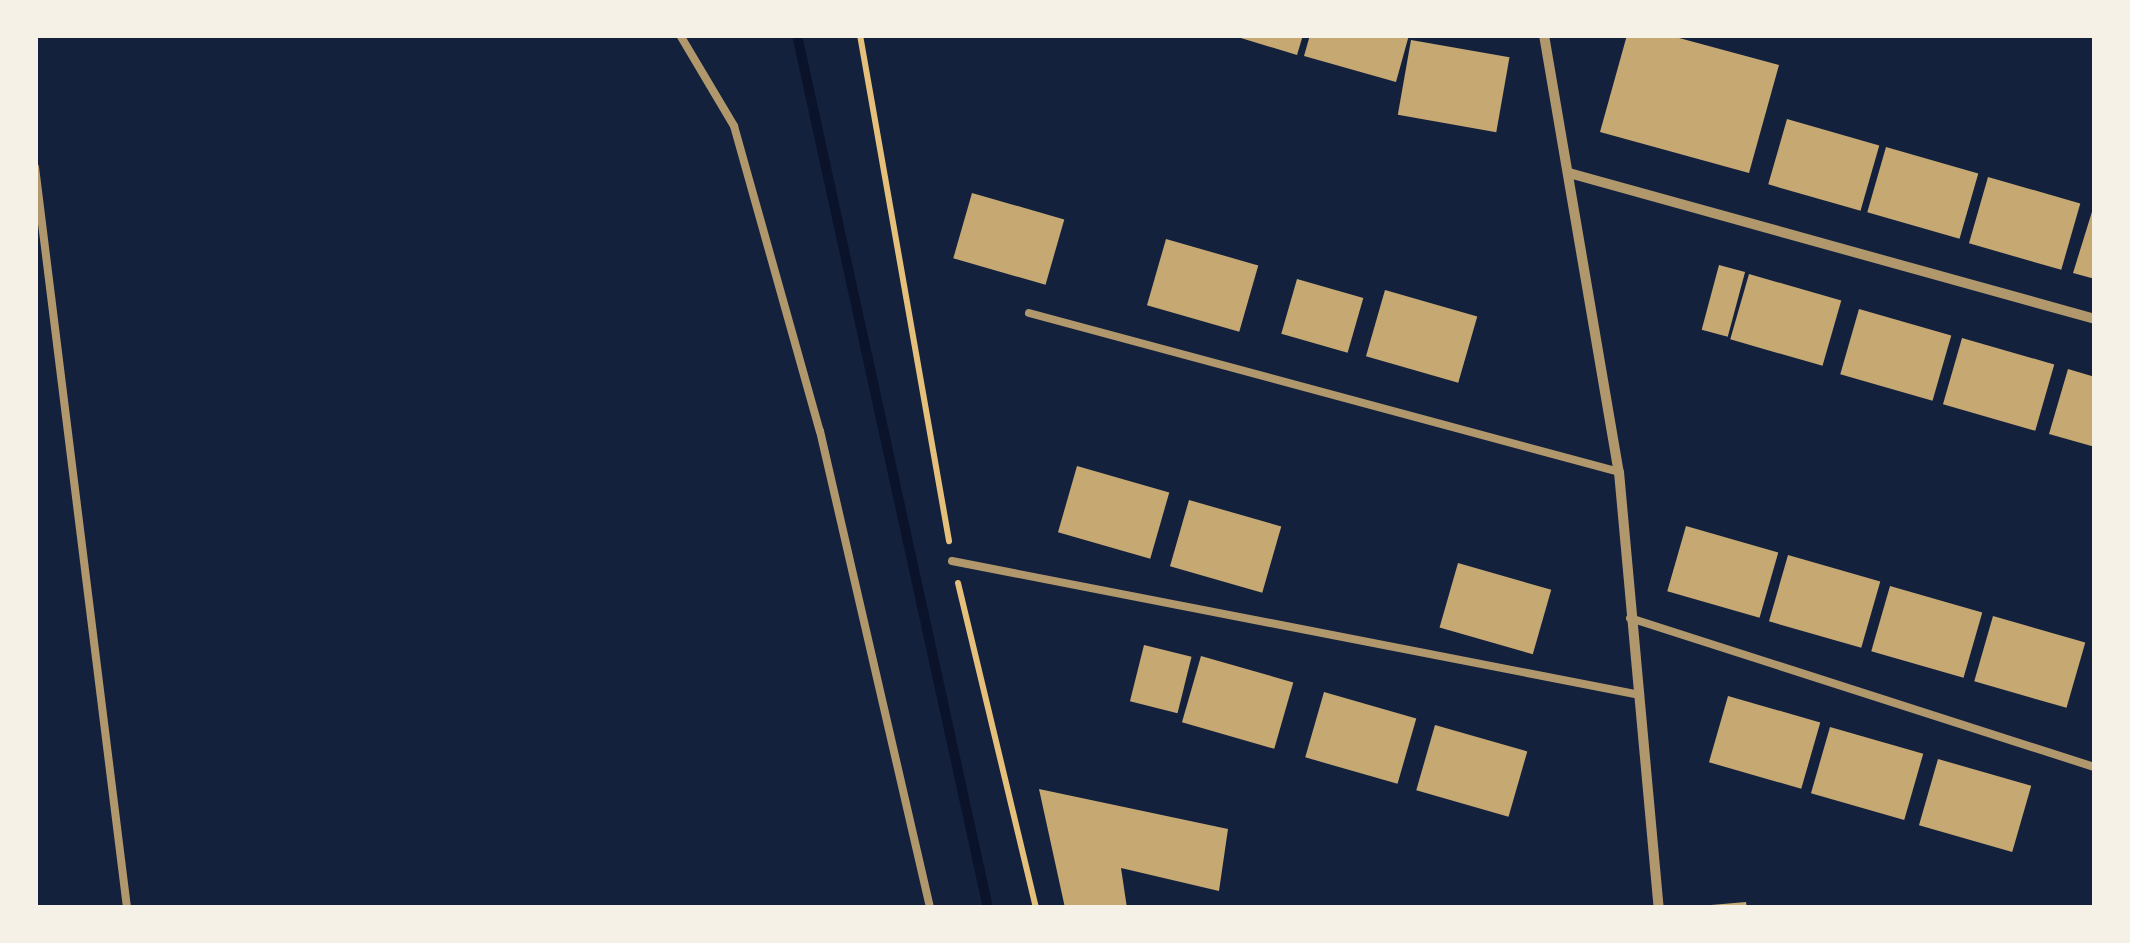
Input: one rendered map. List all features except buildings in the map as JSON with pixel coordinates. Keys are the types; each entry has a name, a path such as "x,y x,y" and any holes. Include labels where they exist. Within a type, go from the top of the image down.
{"street":[{"path":"1544,35 1619,472 1659,908"},
{"path":"1569,172 2095,320"}],"lane":[{"path":"680,35 704,69 740,145 820,431 930,908"},
{"path":"35,167 126,908"},
{"path":"1029,313 1619,472"},
{"path":"952,561 1640,694"},
{"path":"1630,618 2095,767"}],"path":[{"path":"860,35 952,561 1036,908"}],"waterway":[{"path":"797,35 988,908"}]}
